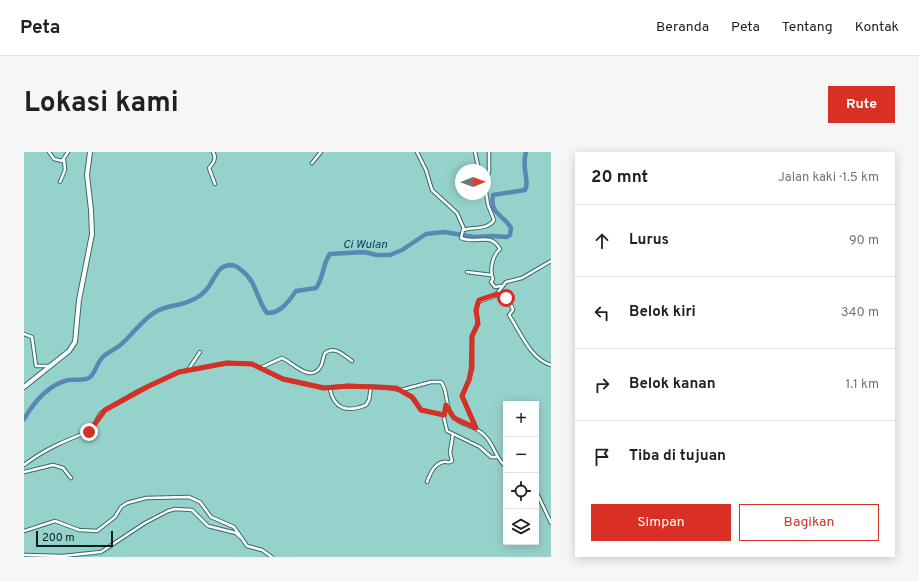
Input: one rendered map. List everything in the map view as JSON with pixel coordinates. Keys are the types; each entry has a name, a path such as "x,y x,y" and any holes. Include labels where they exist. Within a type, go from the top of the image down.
{"main road":[{"path":"24,387 69,351 75,342 78,308 92,228 87,175 90,152"}],"street":[{"path":"49,152 54,159 60,161 64,160"},
{"path":"60,182 65,170 64,160 68,152"},
{"path":"213,152 213,164 209,168 215,184"},
{"path":"312,163 321,152"},
{"path":"416,152 426,170 432,190 457,213 463,230 461,237 462,239 490,239 496,242 500,248 494,254 491,275 493,279 491,284 496,287 501,286"},
{"path":"475,152 478,164"},
{"path":"489,152 489,164"},
{"path":"463,230 492,225 494,220 487,200"},
{"path":"497,294 501,286 506,282 522,278 551,262"},
{"path":"467,272 488,276 491,275"},
{"path":"476,428 462,396 469,380 472,368 472,336 478,322 477,303 481,299 497,294 506,298 513,309 509,315 519,334 543,362 551,365"},
{"path":"24,334 32,337 36,366 52,366"},
{"path":"260,368 282,358 301,371 315,371 321,366 325,353 333,350 340,352 352,361"},
{"path":"188,370 200,352"},
{"path":"24,466 47,449 75,436 91,431 100,414 105,410 149,386 179,372 227,363 252,364 283,379 330,389 348,386 371,386 401,390 426,383 441,382 444,386 446,405 444,415 445,428 453,434 480,447 491,457 497,457"},
{"path":"330,389 335,404 346,408 366,405 369,400 371,386"},
{"path":"401,390 414,399 421,410 444,415"},
{"path":"446,405 454,418 476,428 487,438 497,457 503,464"},
{"path":"427,482 431,472 436,467 442,462 450,463 452,461 450,454 453,434"},
{"path":"24,472 44,469 53,465 63,468 71,478"},
{"path":"24,531 55,521 79,530 97,531 115,517 121,507 127,503 146,498 189,497 200,502 211,517 234,527 247,546 262,550 272,557"},
{"path":"539,497 551,523"},
{"path":"24,555 63,556 101,552 145,523 176,509 192,510 208,526 236,533 241,538"}],"waterway":[{"name":"Ci Wulan","path":"24,419 32,406 42,395 54,386 68,380 89,378 93,374 100,360 124,342 152,314 161,309 188,302 200,296 207,289 218,272 225,266 235,266 246,274 250,279 263,308 267,313 272,313 284,306 296,291 316,288 319,284 327,258 330,254 364,252 377,255 390,255 402,250 426,234 444,232 474,237 507,237 510,235 511,228 495,210 492,201 493,195 525,190 527,183 524,163 526,152"}],"route":[{"path":"89,432 92,430 100,414 140,390 184,370 222,363 252,364 283,379 330,389 348,386 396,388 412,397 421,410 444,415 446,405 454,418 466,425 476,428 462,396 469,380 472,368 473,352 471,340 473,330 477,326 478,322 476,310 477,304 481,299 497,294 506,298"}]}
